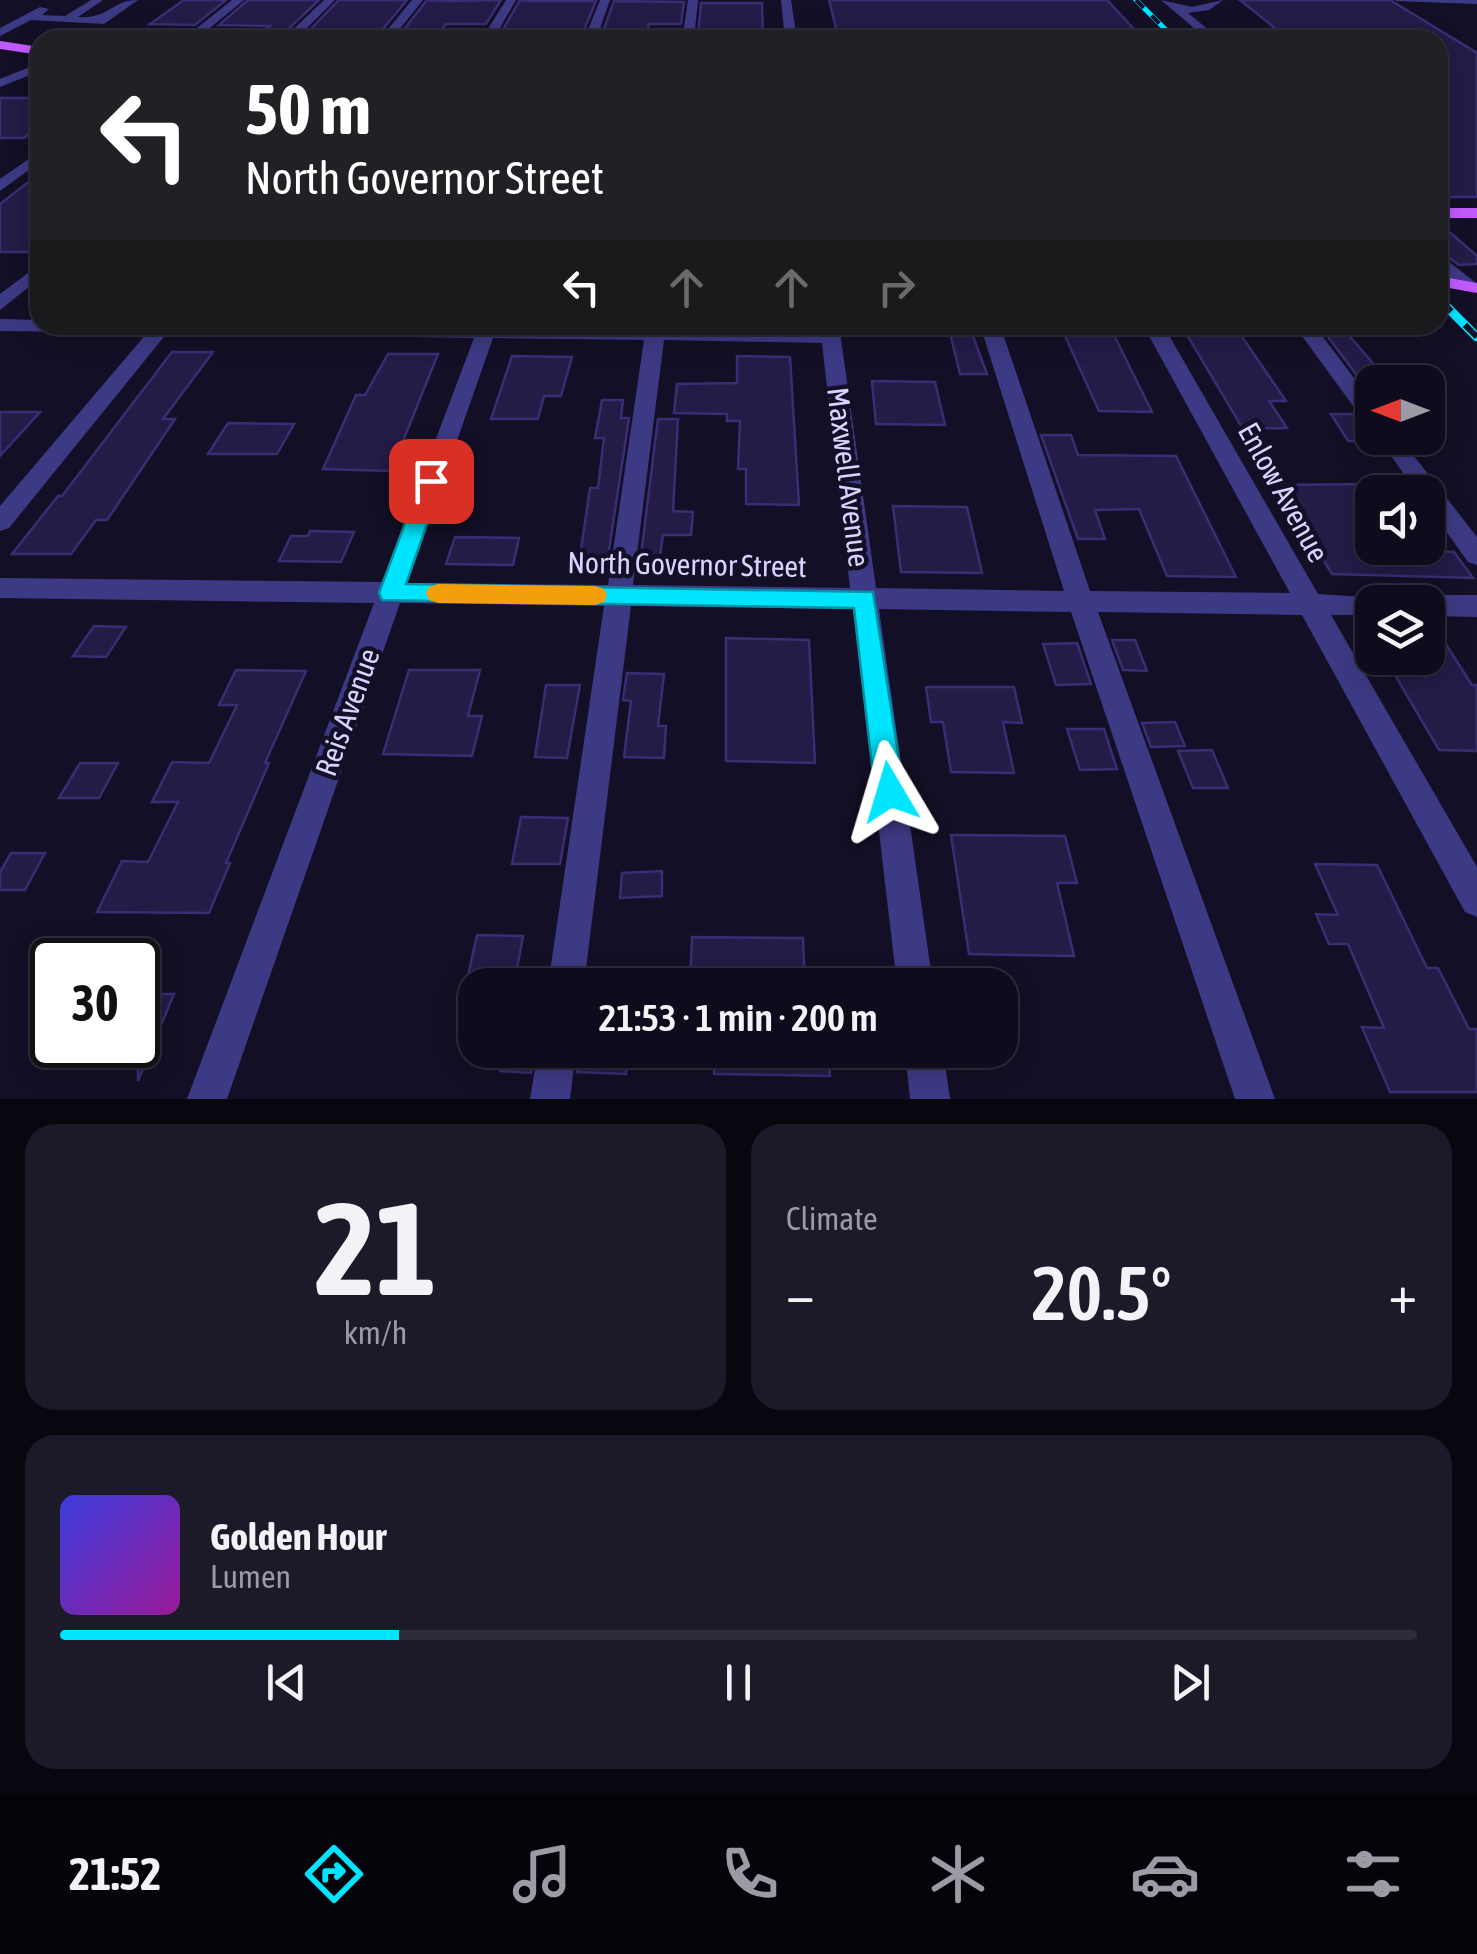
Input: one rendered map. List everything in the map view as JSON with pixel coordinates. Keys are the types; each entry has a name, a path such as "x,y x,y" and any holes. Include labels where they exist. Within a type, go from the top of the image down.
{"main road":[{"path":"0,45 30,50"},
{"path":"1448,213 1477,214"},
{"path":"1448,283 1474,287"}],"street":[{"path":"0,33 60,0"},
{"path":"30,17 70,17 98,0"},
{"path":"70,17 71,22 100,22 133,0"},
{"path":"201,30 240,0"},
{"path":"298,30 330,0"},
{"path":"393,30 418,0"},
{"path":"493,30 511,0"},
{"path":"594,30 604,0"},
{"path":"689,30 693,0"},
{"path":"786,0 790,30"},
{"path":"1168,2 1184,10 1202,10 1218,0"},
{"path":"1439,0 1465,15"},
{"path":"1401,1 1477,1"},
{"path":"1168,2 1202,30"},
{"path":"0,84 30,71"},
{"path":"0,84 30,87"},
{"path":"0,186 30,163"},
{"path":"1448,266 1474,287"},
{"path":"0,304 30,277"},
{"path":"0,325 30,325"},
{"path":"0,522 156,335"},
{"name":"Reis Avenue","path":"207,1099 484,335"},
{"path":"568,968 654,335"},
{"name":"Maxwell Avenue","path":"831,335 913,968"},
{"path":"993,335 1081,602 1255,1099"},
{"name":"Enlow Avenue","path":"1159,335 1477,900"},
{"path":"1311,335 1355,393"},
{"path":"1401,455 1477,555"},
{"name":"North Governor Street","path":"0,588 1355,605"},
{"path":"1445,606 1477,606"},
{"path":"550,1099 554,1068"},
{"path":"926,1068 930,1099"}],"building":[{"path":"184,0 226,0 195,25 150,24"},
{"path":"248,0 319,0 287,30 219,25"},
{"path":"339,0 407,0 382,30 310,30"},
{"path":"427,0 501,0 486,24 403,30"},
{"path":"520,0 596,1 584,30 503,30"},
{"path":"829,0 1107,0 1135,30 836,30"},
{"path":"1240,0 1390,0 1439,30 1278,30"},
{"path":"614,1 684,2 681,24 649,24 647,30 604,30"},
{"path":"701,3 762,3 763,30 699,30"},
{"path":"1448,35 1477,53 1477,197 1448,197"},
{"path":"0,98 30,98 30,134 24,138 0,138"},
{"path":"30,181 30,252 0,252 0,204"},
{"path":"1448,231 1477,256 1477,264 1459,265 1448,257"},
{"path":"950,335 973,335 987,374 960,374"},
{"path":"1065,335 1114,335 1152,412 1099,411"},
{"path":"1187,335 1241,335 1286,401 1269,401 1287,428 1243,429"},
{"path":"1327,335 1349,335 1374,365 1355,365 1355,373"},
{"path":"172,352 213,352 163,419 175,419 107,520 96,520 71,554 12,554 58,496 62,496"},
{"path":"388,354 438,354 391,471 323,469 356,395 365,395"},
{"path":"512,356 572,357 561,396 544,396 538,419 491,419"},
{"path":"737,356 790,357 799,505 746,504 746,469 738,469 740,421 727,421 727,414 674,413 677,384 737,383"},
{"path":"872,381 935,382 945,425 876,424"},
{"path":"602,400 623,400 621,418 629,418 607,563 579,563 590,488 598,488 604,438 595,438"},
{"path":"0,412 40,412 0,456"},
{"path":"1331,414 1355,415 1355,441 1348,441"},
{"path":"658,419 678,419 673,511 693,512 691,535 663,535 659,563 640,563"},
{"path":"228,423 294,424 277,454 208,454"},
{"path":"1041,435 1071,435 1078,455 1176,456 1236,577 1167,576 1139,509 1095,510 1105,539 1078,539"},
{"path":"1355,484 1355,565 1445,565 1445,552 1454,552 1473,578 1332,574 1277,485"},
{"path":"893,506 967,507 982,573 901,572"},
{"path":"310,531 354,532 341,562 279,561 291,536 308,536"},
{"path":"455,537 519,538 513,565 446,564"},
{"path":"94,626 126,627 106,657 73,656"},
{"path":"726,638 809,640 815,763 726,761"},
{"path":"1112,640 1135,640 1147,671 1123,670"},
{"path":"1077,643 1091,684 1056,685 1043,644"},
{"path":"1447,646 1472,685 1477,685 1477,751 1439,750 1395,675 1445,675"},
{"path":"236,670 306,671 265,763 269,763 209,913 97,912 122,861 148,862 178,802 152,802 172,762 209,763 237,705 219,705"},
{"path":"409,670 480,670 468,716 482,716 472,756 383,754"},
{"path":"627,673 664,674 658,726 666,726 664,758 624,757 631,701 623,700"},
{"path":"546,685 580,685 567,758 535,757"},
{"path":"926,687 1014,687 1022,723 1003,722 1014,773 951,772 943,722 931,722"},
{"path":"1175,722 1185,746 1151,747 1142,723"},
{"path":"1067,729 1104,729 1117,769 1080,770"},
{"path":"1212,750 1228,788 1193,788 1178,751"},
{"path":"80,763 118,763 99,798 59,798"},
{"path":"521,817 568,818 560,864 512,864"},
{"path":"951,835 1065,836 1077,883 1057,883 1074,956 969,954"},
{"path":"11,853 45,853 25,890 0,890 0,872"},
{"path":"1315,864 1377,865 1427,968 1438,968 1469,1029 1477,1029 1477,1092 1390,1092 1362,1027 1384,1028 1348,944 1329,944 1316,914 1338,915"},
{"path":"662,871 662,896 620,898 622,873"},
{"path":"477,935 523,936 517,968 470,968"},
{"path":"692,937 803,938 804,968 691,968"},
{"path":"160,994 174,994 160,1028"},
{"path":"501,1068 532,1068 531,1073 500,1071"},
{"path":"578,1068 627,1068 626,1074 577,1072"},
{"path":"714,1068 830,1068 830,1076 714,1074"}],"railway":[{"path":"1136,0 1166,30"},
{"path":"1448,308 1477,337"}],"slow traffic":[{"path":"438,593 595,595"}],"route":[{"path":"431,481 390,593 864,599 890,792"}]}
